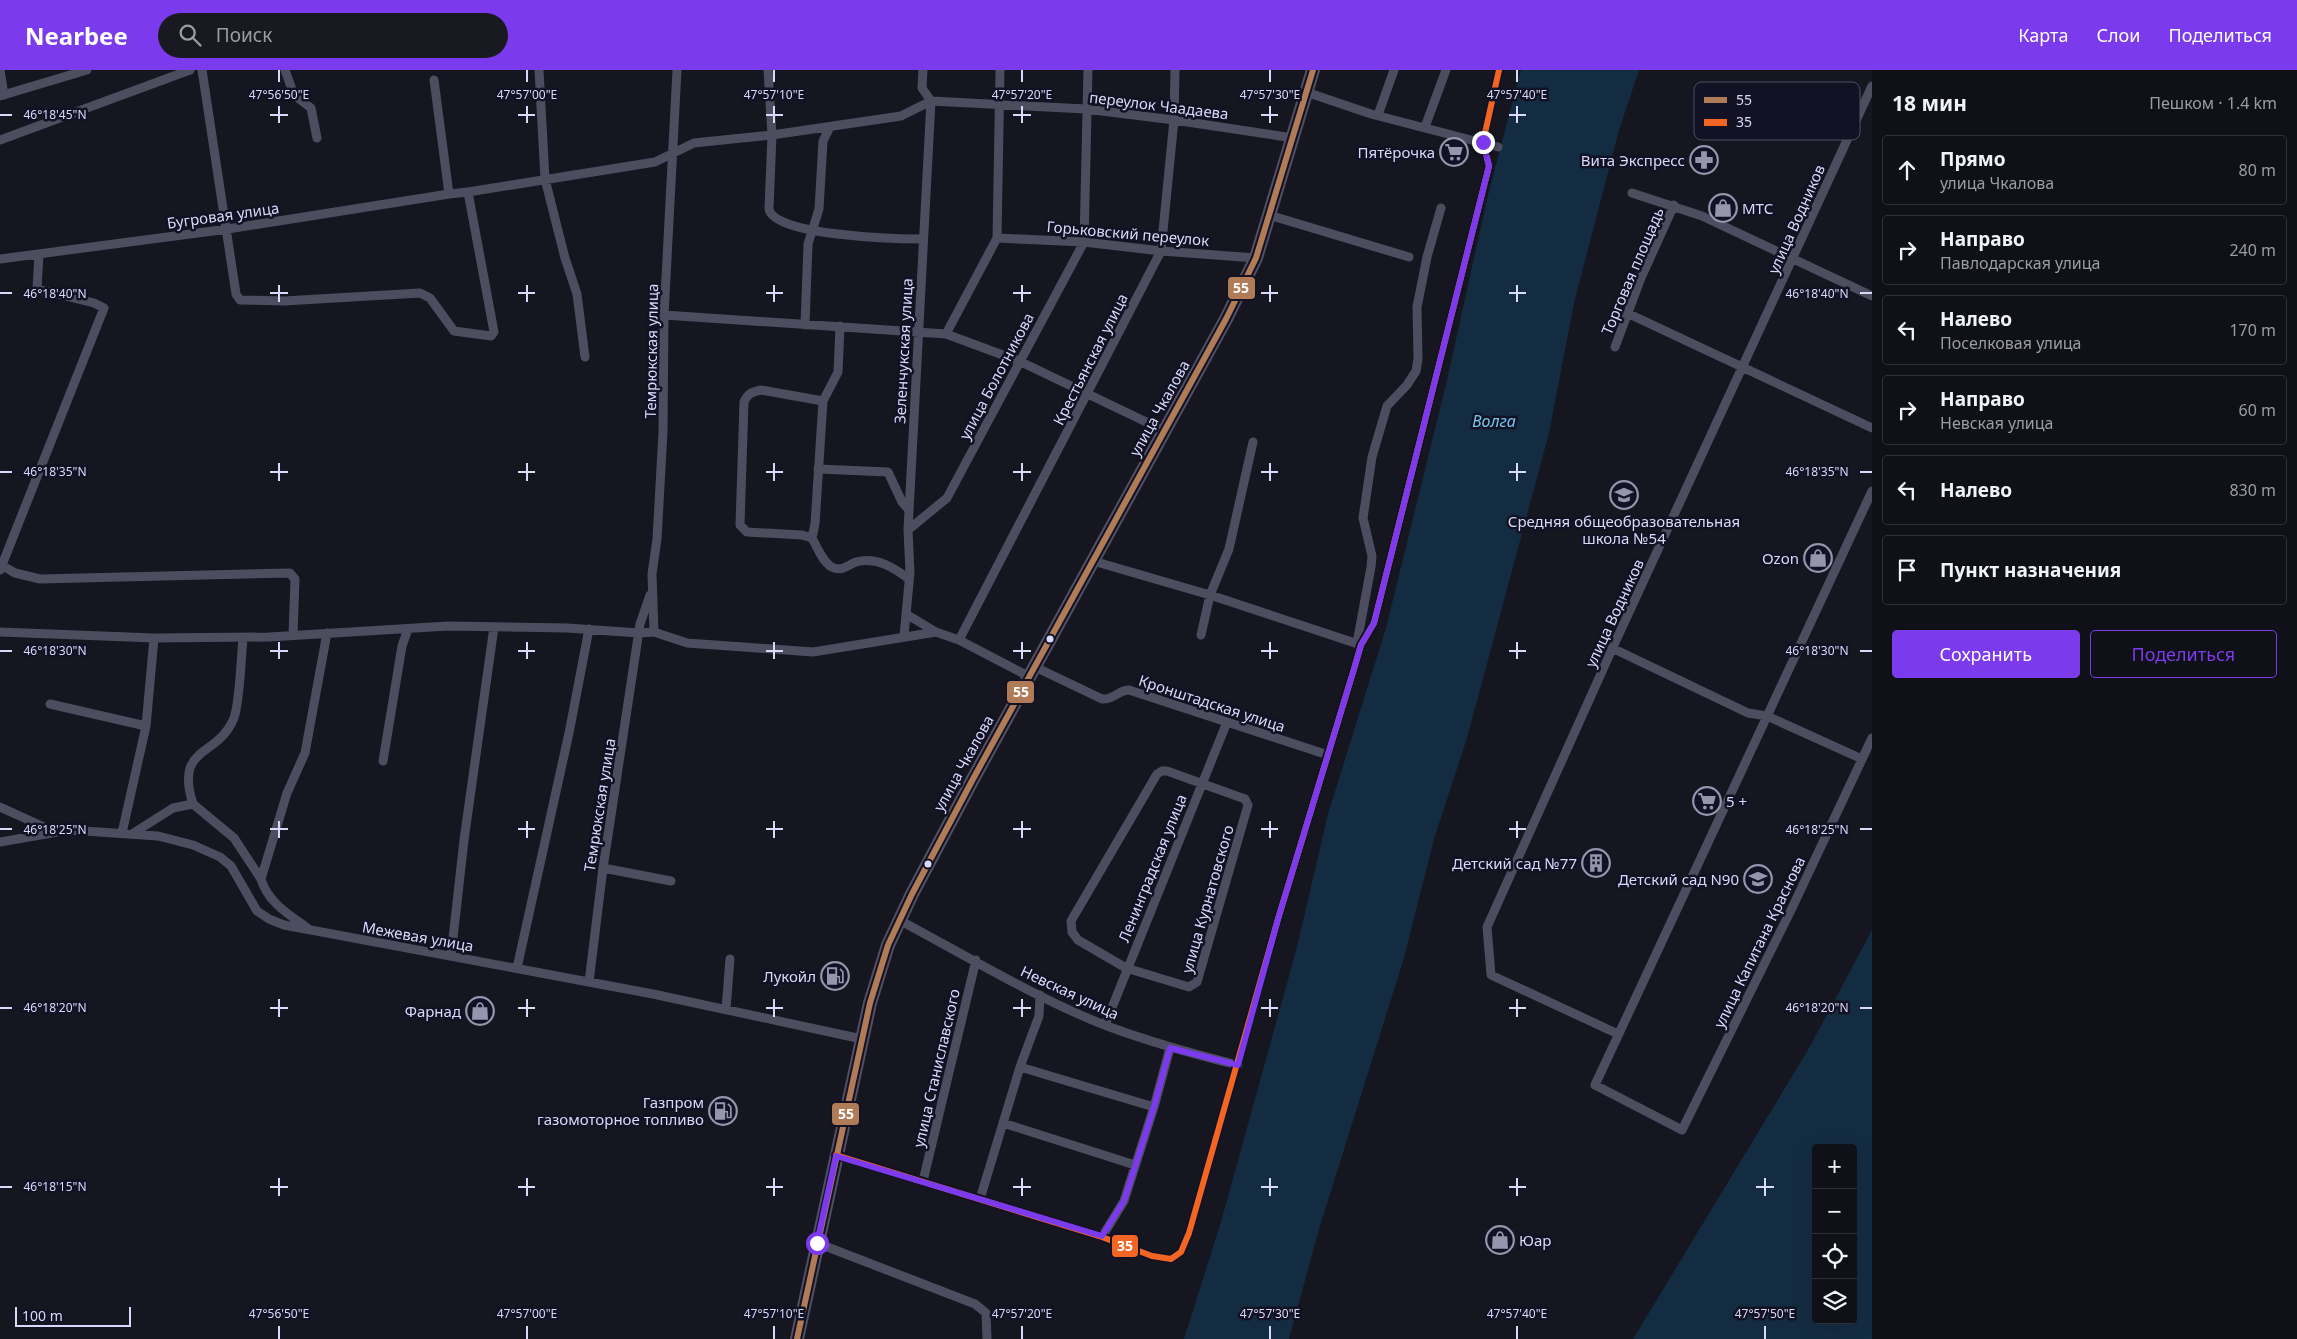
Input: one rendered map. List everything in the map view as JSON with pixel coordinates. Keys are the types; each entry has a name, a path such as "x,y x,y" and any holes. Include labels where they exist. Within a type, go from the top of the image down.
{"main road":[{"name":"улица Чкалова","path":"797,1339 876,979 899,920 973,779 1226,319 1256,258 1313,70"}],"street":[{"path":"0,70 2,95 87,70"},
{"path":"0,140 190,70"},
{"path":"202,70 228,229 236,294 244,301 420,293 430,298 454,331 489,336 493,335 468,192 655,162 694,143 772,135 901,116 931,100"},
{"path":"285,70 294,95 311,108 317,138"},
{"path":"539,70 545,179 565,258 577,294 584,357"},
{"name":"Темрюкская улица","path":"654,632 652,574 657,539 662,432 664,315 678,70"},
{"path":"768,70 772,135 769,212 780,222 812,230 884,239 923,239"},
{"name":"Зеленчукская улица","path":"904,636 909,579 908,530 931,100 922,88 923,70"},
{"path":"946,334 997,238 1000,70"},
{"name":"улица Болотникова","path":"908,530 947,498 1084,242 1088,70"},
{"name":"Крестьянская улица","path":"958,640 1087,395 1160,251 1174,120 1175,70"},
{"path":"1378,115 1394,70"},
{"path":"1425,127 1446,70"},
{"path":"1359,644 1374,623 1489,166 1483,142 1499,70"},
{"path":"434,80 449,194"},
{"name":"улица Водников","path":"1860,113 1872,86"},
{"path":"1306,92 1378,115 1498,147"},
{"name":"переулок Чаадаева","path":"931,100 1086,109 1293,138"},
{"path":"805,325 805,274 808,244 819,209 823,141 830,127"},
{"name":"улица Водников","path":"1618,1034 1491,976 1486,927 1612,648 1848,140"},
{"name":"Бугровая улица","path":"0,259 228,229 468,192"},
{"path":"1632,193 1674,205 1702,216 1872,296"},
{"name":"Торговая площадь","path":"1615,347 1627,313 1674,205"},
{"path":"836,1156 1102,1236 1152,1256 1166,1259 1175,1258 1181,1252 1189,1233 1278,919 1328,755 1359,644 1372,556 1363,518 1372,457 1387,406 1407,385 1416,371 1418,360 1417,307 1427,257 1441,208"},
{"path":"1269,215 1409,258"},
{"name":"Горьковский переулок","path":"997,238 1084,242 1160,251 1256,258"},
{"path":"39,254 37,289 94,303 104,308 1,567 40,580 290,573 296,579 293,635"},
{"path":"1627,313 1872,428"},
{"path":"664,315 946,334 1019,361 1165,431"},
{"path":"812,538 815,524 823,401 838,372 840,326"},
{"path":"823,401 761,390 751,392 747,396 744,402 740,522 742,528 747,532 802,535 812,538 828,565 834,568 841,569 863,561 875,562 891,566 909,579"},
{"path":"1201,635 1210,595 1229,549 1253,442"},
{"path":"818,469 888,472 891,474 902,502 909,510"},
{"path":"1618,1034 1872,491"},
{"path":"1093,561 1210,595 1359,644"},
{"name":"Темрюкская улица","path":"588,982 603,868 639,633 652,589"},
{"name":"Кронштадская улица","path":"906,614 936,632 1102,699 1111,698 1120,691 1129,690 1328,755"},
{"path":"0,632 154,638 243,638 408,629 494,627 589,628 639,633 654,632 687,644 813,652 936,632"},
{"path":"451,956 464,840 494,627"},
{"path":"517,968 570,734 589,628"},
{"path":"383,761 402,646 408,629"},
{"path":"260,879 287,793 306,753 327,633"},
{"path":"127,834 146,726 154,638"},
{"path":"243,638 234,719 222,734 200,753 189,769 188,789 193,804 234,838 260,879 263,888 275,904 311,930"},
{"path":"1612,648 1748,713 1767,716 1862,759"},
{"path":"50,704 146,726"},
{"name":"Ленинградская улица","path":"1105,1025 1126,968 1227,722"},
{"name":"улица Капитана Краснова","path":"1618,1034 1595,1085 1682,1130 1793,906 1872,738"},
{"name":"улица Курнатовского","path":"1168,771 1202,784 1245,799 1248,805 1197,982 1193,986 1185,986 1126,968 1078,940 1072,932 1071,921 1157,774 1168,771"},
{"path":"127,834 172,808 193,804"},
{"path":"0,807 56,832"},
{"name":"Межевая улица","path":"0,842 56,832 86,830 158,836 193,845 220,857 231,866 257,911 269,919 284,925 726,1009 862,1039"},
{"path":"603,868 671,881"},
{"name":"Невская улица","path":"899,920 1040,994 1105,1025 1170,1048 1238,1065"},
{"path":"726,1009 730,959"},
{"name":"улица Станиславского","path":"923,1181 976,960"},
{"path":"980,1199 1038,1016 1040,994"},
{"path":"1102,1236 1124,1201 1154,1107 1170,1048"},
{"path":"1020,1068 1154,1107"},
{"path":"1003,1124 1135,1165"},
{"path":"817,1243 965,1298 986,1314 987,1339"}],"water":[{"name":"Волга","path":"1521,70 1639,70 1619,130 1574,303 1549,433 1467,738 1434,839 1404,958 1319,1229 1289,1339 1184,1339 1221,1222 1297,947 1328,814 1386,628 1447,380 1488,195"},
{"path":"1872,930 1872,1339 1633,1339 1808,1050"}],"transit line":[{"name":"55","path":"797,1339 870,1003 888,945 912,894 973,779 1226,319 1256,258 1313,70"},
{"name":"35","path":"836,1155 1102,1237 1152,1256 1171,1259 1181,1252 1189,1233 1278,919 1361,645 1374,623 1489,166 1483,142 1499,70"}],"place":[{"name":"Пятёрочка","path":"1454,152"},
{"name":"Вита Экспресс","path":"1704,160"},
{"name":"МТС","path":"1723,208"},
{"name":"Средняя общеобразовательная школа №54","path":"1624,495"},
{"name":"Ozon","path":"1818,558"},
{"name":"5 +","path":"1707,801"},
{"name":"Детский сад №77","path":"1596,863"},
{"name":"Детский сад N90","path":"1758,879"},
{"name":"Лукойл","path":"835,976"},
{"name":"Фарнад","path":"480,1011"},
{"name":"Газпром газомоторное топливо","path":"723,1111"},
{"name":"Юар","path":"1500,1240"}],"route":[{"path":"817,1243 836,1156 1102,1236 1124,1201 1154,1107 1170,1048 1238,1065 1278,919 1361,645 1374,623 1489,166 1483,142"}]}
